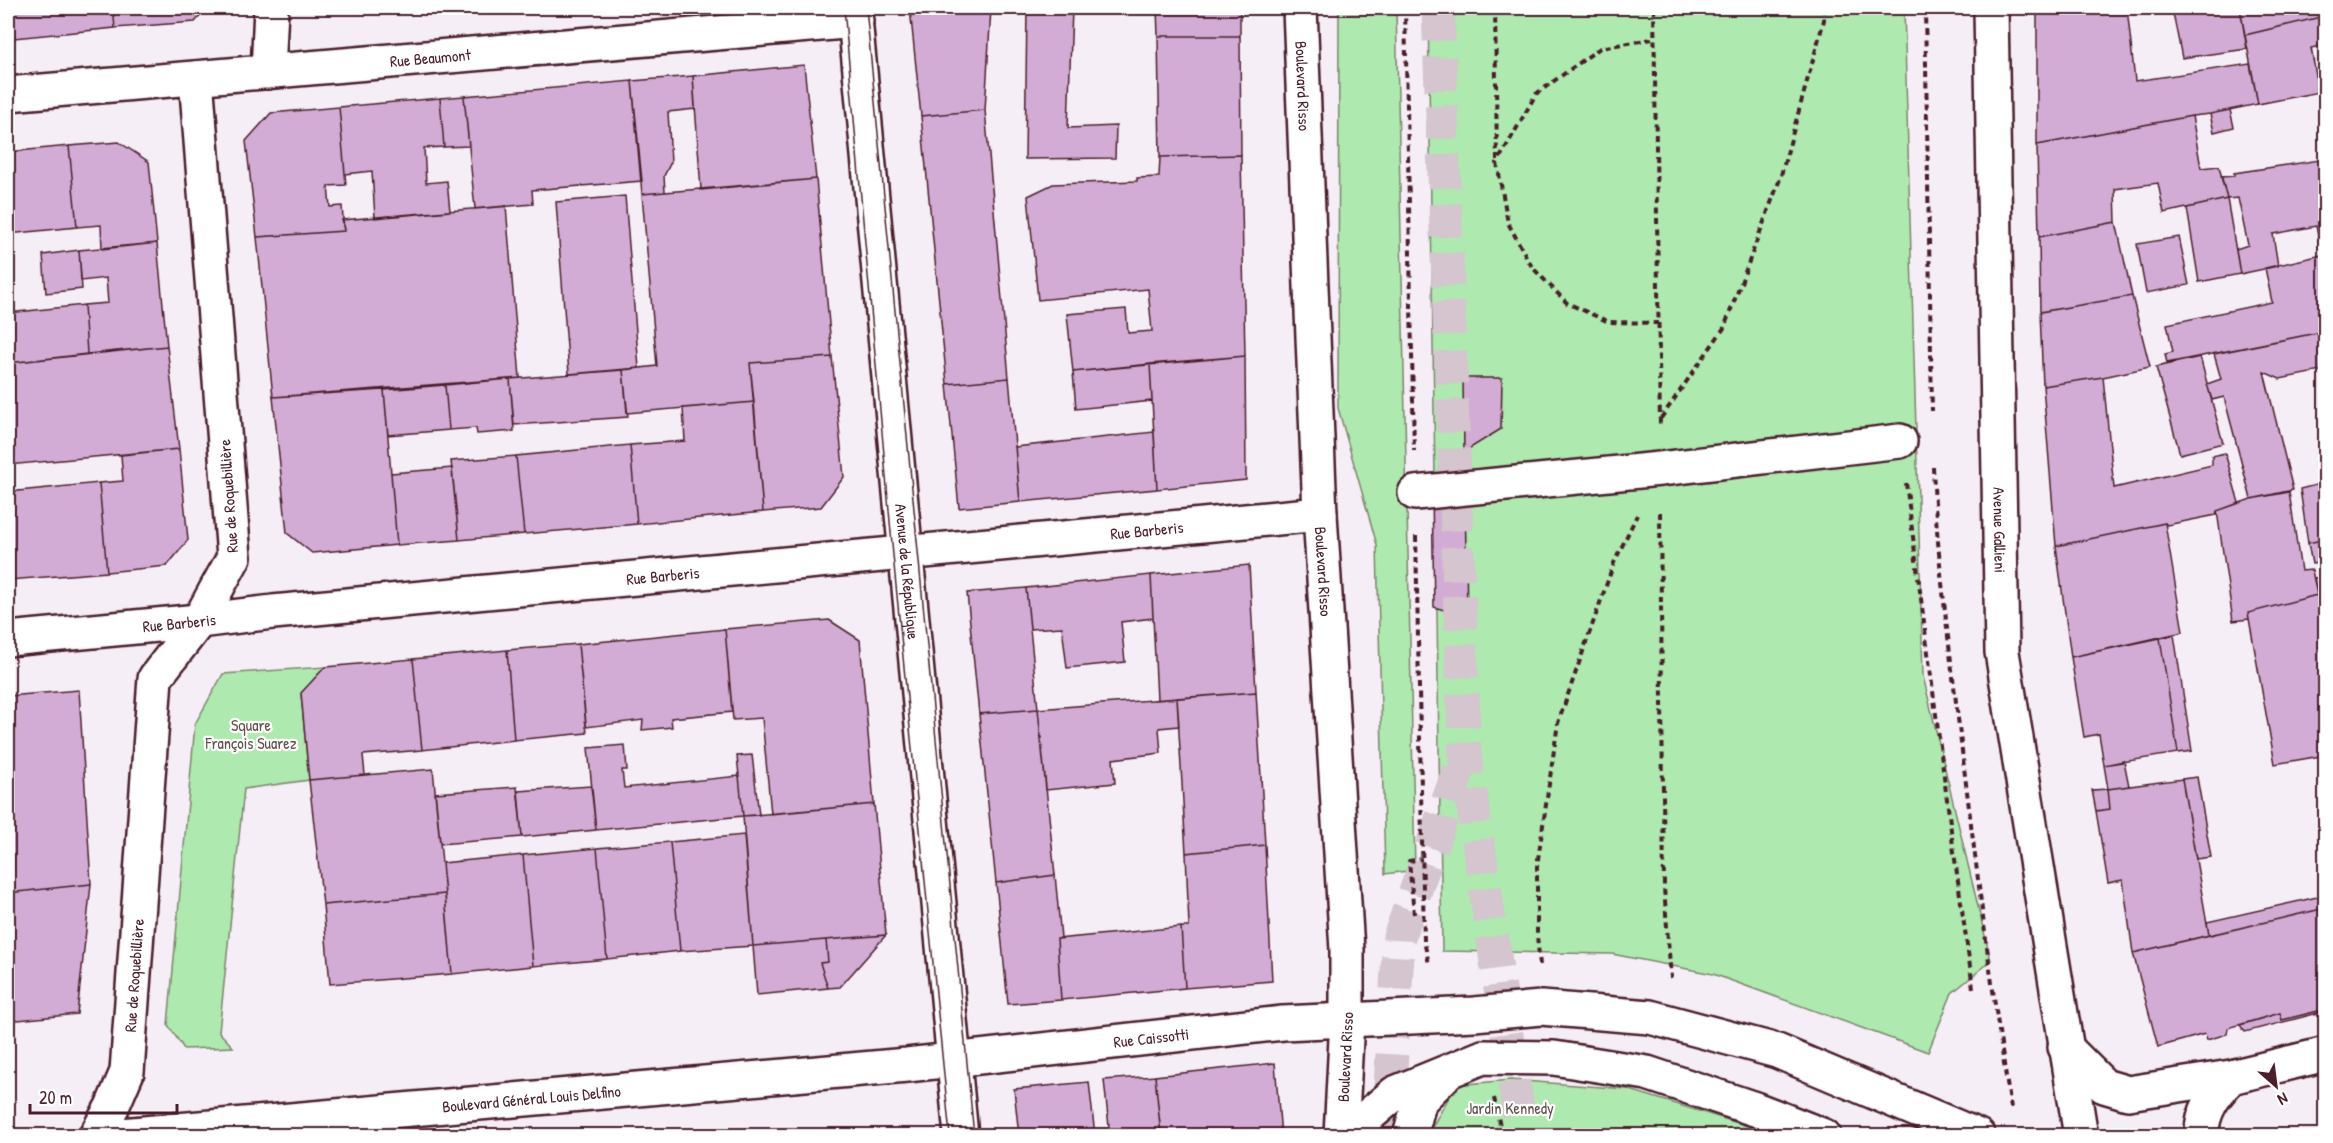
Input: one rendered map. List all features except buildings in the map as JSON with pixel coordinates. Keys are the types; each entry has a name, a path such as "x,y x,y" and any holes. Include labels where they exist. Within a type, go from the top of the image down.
{"street":[{"path":"268,72 271,8"},
{"name":"Boulevard Risso","path":"1300,8 1320,514 1347,950 1343,1136"},
{"name":"Avenue Gallieni","path":"1991,8 2002,652 2081,1136"},
{"name":"Rue Beaumont","path":"8,94 690,35 855,14"},
{"name":"Avenue de la République","path":"855,14 904,553 961,1136"},
{"name":"Rue de Roquebillière","path":"96,1136 127,1072 155,678 198,621 234,557 196,78"},
{"path":"1415,493 1660,469 1900,441"},
{"name":"Rue Barberis","path":"8,639 1320,514"},
{"name":"Rue Caissotti","path":"954,1059 1283,1023 1347,1018 1474,1014 1541,1008 1650,1017 1777,1051 1978,1136"},
{"path":"2065,1047 2104,1086 2128,1093 2231,1077 2325,1054"},
{"path":"1343,1136 1395,1094 1483,1057 1554,1058 1647,1073 1755,1108 1824,1136"},
{"name":"Boulevard Général Louis Delfino","path":"110,1136 954,1059"},
{"path":"1410,1136 1420,1100 1446,1074"},
{"path":"2202,1136 2205,1111 2214,1095 2231,1077"}],"path":[{"path":"1495,8 1497,163 1508,223 1532,267 1568,303 1609,322 1658,323"},
{"path":"1660,419 1724,328 1780,179 1824,20 1824,8"},
{"path":"1925,8 1932,420"},
{"path":"1497,163 1536,94 1600,48 1652,39"},
{"path":"1900,441 1973,988"},
{"path":"1933,465 1935,504 1990,983 2011,1112"},
{"path":"1540,968 1538,866 1558,723 1614,564 1660,469"},
{"path":"1414,914 1409,861 1422,859"}],"green space":[{"path":"1339,8 1396,8 1415,870 1385,874 1377,545 1338,408"},
{"path":"1428,8 1904,8 1923,676 1991,961 1952,993 1928,1052 1713,974 1612,954 1442,951"},
{"name":"Square François Suarez","path":"325,667 301,694 309,780 244,789 219,1032 233,1047 184,1049 168,1025 195,724 223,674"},
{"name":"Jardin Kennedy","path":"1510,1080 1627,1089 1777,1135 1427,1136 1456,1085"}],"tunnel":[{"path":"1438,8 1465,754 1522,1136"},
{"path":"1387,1136 1399,937 1463,758"}],"tram line":[{"path":"844,8 893,555 950,1136"},
{"path":"866,8 974,1136"}]}
